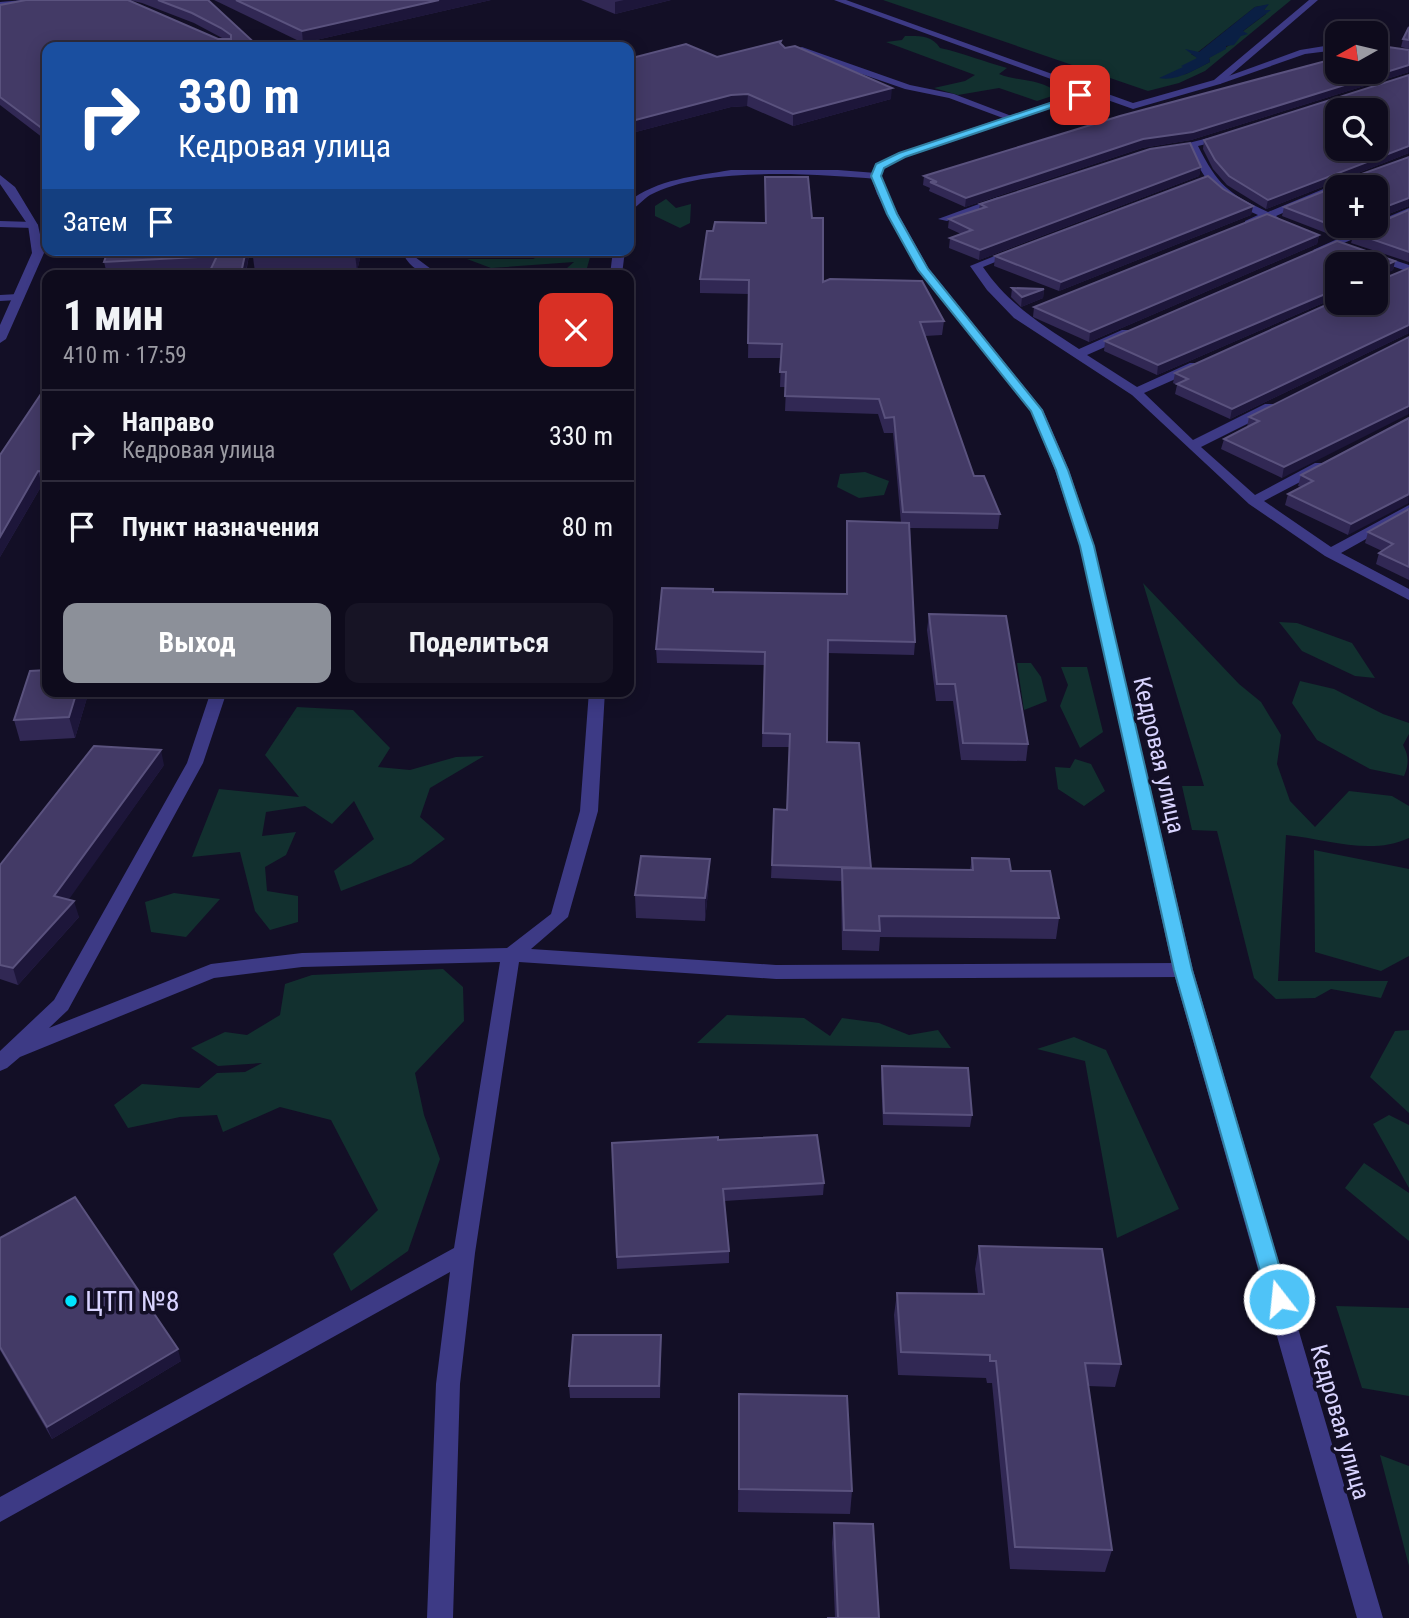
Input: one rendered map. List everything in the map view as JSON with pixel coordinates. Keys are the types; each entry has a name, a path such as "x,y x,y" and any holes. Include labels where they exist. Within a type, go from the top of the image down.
{"street":[{"path":"0,4 20,0"},
{"path":"838,0 1133,106 1217,82 1303,52 1325,49"},
{"path":"1217,82 1314,0"},
{"path":"786,54 802,50 908,87 951,96 1014,118"},
{"path":"634,203 646,193 683,181 731,173 838,173 876,176 880,166 902,155 1080,95 1072,83"},
{"path":"1158,150 1193,146 1230,135"},
{"path":"1193,146 1202,180 1236,201 1291,226"},
{"name":"Кедровая улица","path":"876,176 892,214 924,270 1037,410 1062,470 1087,546 1183,970 1370,1618"},
{"path":"0,178 11,189 33,225 38,253 0,339"},
{"path":"1243,226 1325,192"},
{"path":"943,219 1019,194"},
{"path":"1311,253 1342,245 1409,211"},
{"path":"0,224 33,225"},
{"path":"1314,234 1342,245"},
{"path":"1028,247 976,266 991,288 1078,354 1136,392 1254,501 1330,553 1409,595"},
{"path":"1360,251 1405,271"},
{"path":"409,256 426,270"},
{"path":"0,298 18,297"},
{"path":"1078,354 1139,327"},
{"path":"1136,392 1212,358"},
{"path":"1192,446 1288,398"},
{"path":"1254,501 1338,457"},
{"path":"1330,553 1409,509"},
{"path":"6,1057 61,1005 195,763 217,697"},
{"path":"440,1618 448,1384 464,1253 511,955 559,917 589,811 597,697"},
{"path":"6,1057 211,971 303,960 511,955 776,972 1183,970"},
{"path":"0,1510 464,1253"}],"green space":[{"path":"883,0 1291,0 1205,71 1179,83 1148,91","holes":["1268,5 1263,11 1266,14 1242,32 1236,41 1209,58 1210,62 1186,74 1160,78 1180,71 1198,58 1191,54 1198,52 1255,7"]},
{"path":"905,36 925,37 940,48 1007,68 999,74 1045,85 1058,94 1037,101 999,88 958,95 934,88 965,81 975,75 886,42 902,40"},
{"path":"666,199 676,208 691,204 690,223 680,228 655,216 655,206"},
{"path":"540,256 590,256 587,268 589,270 550,270 567,268 574,262 491,268 467,259 533,259"},
{"path":"865,472 889,481 884,495 859,498 837,487 840,474"},
{"path":"1143,583 1239,684 1261,702 1281,735 1277,764 1290,801 1315,827 1349,791 1392,796 1409,806 1409,838 1394,843 1379,846 1348,845 1286,835 1278,981 1388,981 1381,998 1331,989 1315,998 1276,999 1254,978 1217,831 1192,830 1182,786 1204,786"},
{"path":"1279,622 1297,623 1352,643 1375,678 1355,676 1302,651"},
{"path":"1017,663 1031,663 1041,677 1047,701 1024,710"},
{"path":"1061,667 1087,667 1103,732 1080,748 1060,706 1068,685"},
{"path":"1300,681 1334,689 1383,714 1409,723 1409,734 1403,745 1408,760 1404,776 1370,769 1317,740 1292,703"},
{"path":"297,707 353,710 390,748 378,767 410,770 456,757 484,756 430,788 420,817 445,839 411,864 341,891 334,871 374,839 354,801 332,824 305,806 266,812 262,836 296,832 286,855 265,867 267,891 298,896 298,922 270,930 255,911 240,852 192,857 219,789 299,797 265,755"},
{"path":"1075,759 1091,764 1105,791 1084,806 1058,789 1055,767 1070,768"},
{"path":"1314,850 1409,869 1409,956 1381,971 1315,952"},
{"path":"174,893 220,899 186,937 151,932 145,902"},
{"path":"443,969 463,987 464,1021 415,1073 424,1115 440,1159 408,1251 351,1291 333,1254 378,1210 331,1120 280,1107 223,1132 217,1115 180,1117 128,1128 114,1105 142,1084 199,1088 217,1073 245,1072 262,1063 218,1066 191,1048 225,1032 247,1035 280,1015 285,984 312,975"},
{"path":"727,1015 804,1018 830,1036 842,1018 879,1023 909,1035 938,1030 951,1048 697,1043"},
{"path":"1409,1030 1409,1113 1370,1077 1395,1031"},
{"path":"1074,1037 1106,1050 1179,1209 1117,1238 1085,1061 1037,1049"},
{"path":"1389,1115 1409,1125 1409,1188 1373,1124"},
{"path":"1364,1163 1409,1193 1409,1241 1345,1188"},
{"path":"1336,1306 1409,1308 1409,1396 1362,1388"},
{"path":"1380,1455 1409,1466 1409,1566"}],"water":[{"path":"1269,4 1264,10 1271,10 1243,31 1248,34 1209,58 1210,62 1179,77 1159,78 1197,58 1185,49 1199,52 1255,7"}],"building":[{"path":"26,0 128,0 218,39 231,39 231,35 221,28 158,0 208,0 254,42 42,42 42,128 0,97 0,5"},
{"path":"236,0 439,0 302,31"},
{"path":"1409,27 1409,40 1403,39"},
{"path":"781,41 785,48 795,46 892,88 793,114 748,94 731,95 634,120 634,57 686,44 717,57"},
{"path":"1388,47 1409,50 1409,65 1388,72"},
{"path":"1325,61 1325,84 1348,84 1193,132 1143,139 966,198 930,182 937,182 924,176 1120,116"},
{"path":"1409,75 1409,146 1388,154 1388,98 1336,98 1388,84 1388,82"},
{"path":"1325,102 1325,161 1370,161 1333,175 1325,175 1325,178 1268,200 1229,176 1215,160 1204,140"},
{"path":"1190,143 1201,167 980,250 950,238 972,230 949,219 986,207 980,204 1150,149"},
{"path":"1409,157 1409,198 1388,206 1388,175 1359,175"},
{"path":"1208,176 1223,189 1253,206 1061,282 995,256"},
{"path":"765,177 808,177 812,218 823,218 823,282 830,279 922,281 944,321 920,322 974,476 984,476 1000,514 903,512 894,417 885,418 879,399 785,396 786,372 780,372 782,344 748,343 749,280 700,279 707,231 713,231 715,222 766,223"},
{"path":"1325,191 1325,223 1284,207"},
{"path":"1409,210 1409,252 1368,238 1388,238 1388,219"},
{"path":"1267,214 1319,235 1090,332 1034,307"},
{"path":"1337,241 1369,252 1325,252 1325,294 1158,365 1105,341"},
{"path":"106,256 217,256 104,262"},
{"path":"217,256 245,256 242,270 210,270"},
{"path":"1409,268 1409,325 1232,409 1177,384 1188,379 1175,373 1325,305 1325,315 1388,315 1388,277"},
{"path":"1012,288 1044,289 1022,297"},
{"path":"1409,337 1409,406 1284,467 1224,439 1259,421 1249,417"},
{"path":"42,392 42,471 38,471 0,537 0,455"},
{"path":"1409,418 1409,494 1351,524 1288,494 1313,481 1301,475"},
{"path":"1409,509 1409,567 1379,553 1393,544 1368,532"},
{"path":"847,521 909,523 915,642 828,640 827,742 859,743 871,868 772,865 774,809 787,810 790,734 763,733 765,652 656,649 662,588 713,589 713,592 847,594"},
{"path":"929,614 1006,616 1028,744 963,743 955,684 937,684"},
{"path":"42,670 42,697 75,697 69,717 14,720 30,671"},
{"path":"94,746 161,750 54,896 74,901 13,968 0,965 0,865"},
{"path":"641,856 710,859 705,898 635,895"},
{"path":"972,858 1009,859 1011,871 1050,871 1059,918 879,916 880,931 844,930 842,868 973,870"},
{"path":"882,1066 968,1068 972,1115 884,1113"},
{"path":"817,1135 824,1183 723,1189 729,1251 617,1257 612,1143"},
{"name":"ЦТП №8","path":"75,1197 178,1349 47,1427 0,1347 0,1238"},
{"path":"979,1246 1102,1249 1121,1364 1085,1363 1112,1550 1015,1547 996,1361 990,1361 990,1355 901,1352 897,1293 984,1294"},
{"path":"573,1335 661,1335 659,1386 569,1386"},
{"path":"739,1394 847,1396 852,1491 739,1489"},
{"path":"834,1523 873,1524 879,1618 838,1618"}],"place":[{"name":"ЦТП №8","path":"71,1301"}],"route":[{"path":"1080,95 1060,104 902,155 880,166 876,176 892,214 924,270 1037,410 1062,470 1087,546 1183,970 1279,1299"}]}
